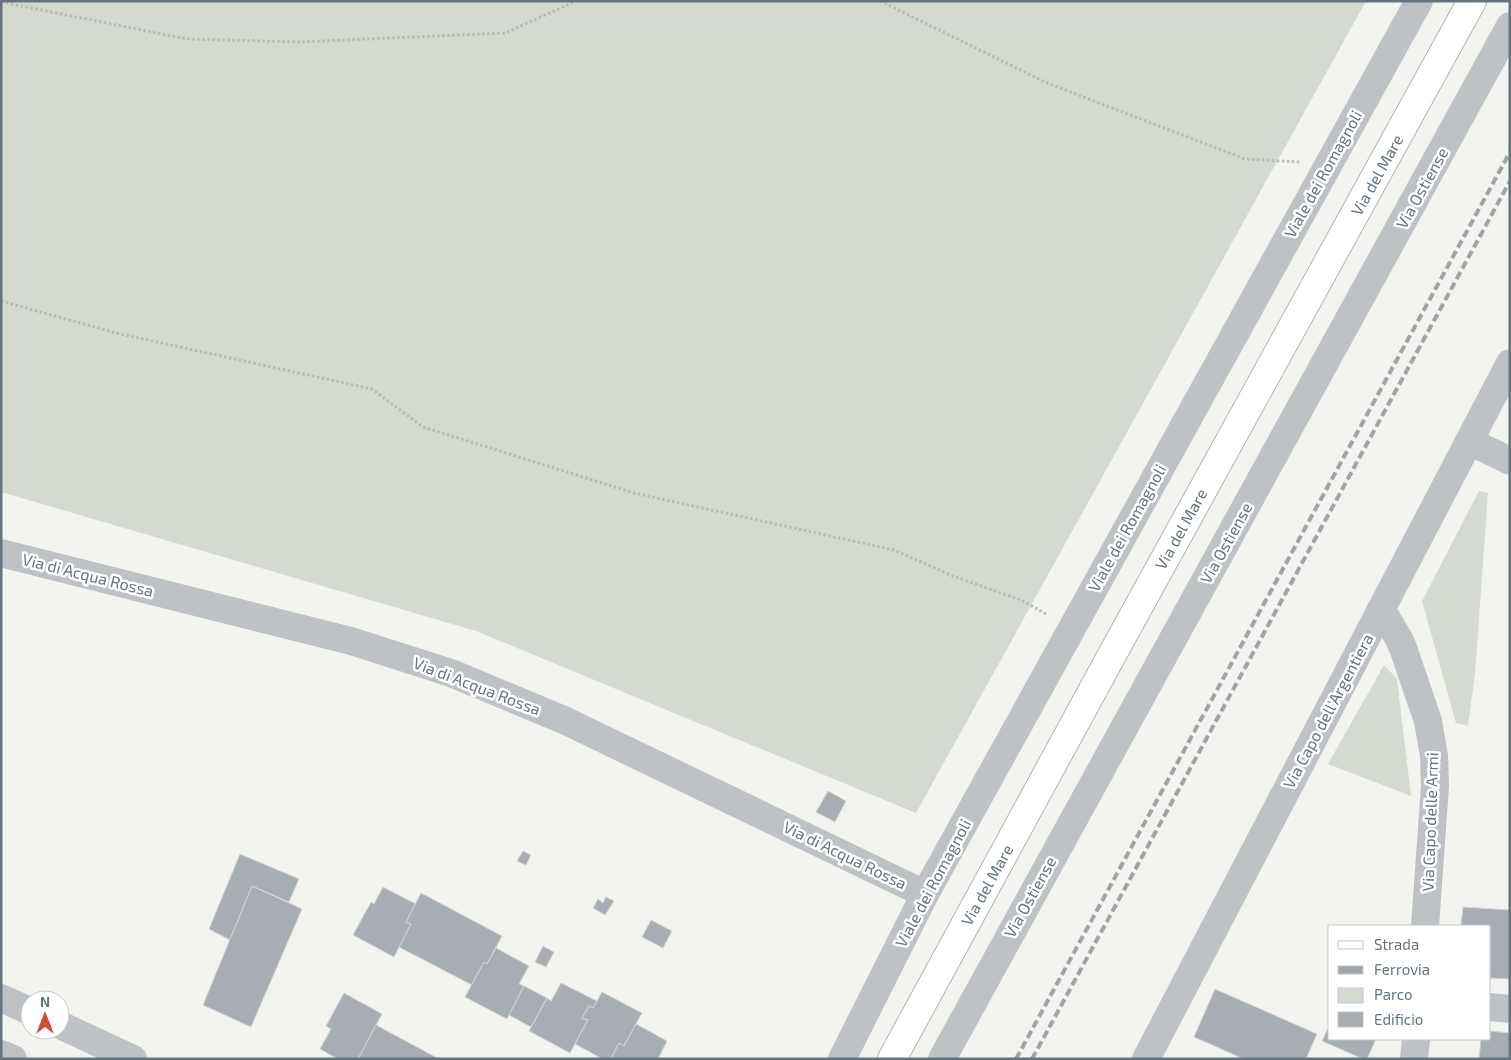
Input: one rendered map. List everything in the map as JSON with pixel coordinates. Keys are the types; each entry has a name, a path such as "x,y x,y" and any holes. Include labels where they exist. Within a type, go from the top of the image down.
{"main road":[{"name":"Via del Mare","path":"892,1059 1472,1"}],"street":[{"name":"Viale dei Romagnoli","path":"842,1059 925,894 1419,1"},
{"name":"Via Ostiense","path":"942,1059 1510,26"},
{"name":"Via Capo dell'Argentiera","path":"1146,1059 1510,363"},
{"path":"1469,441 1510,461"},
{"name":"Via di Acqua Rossa","path":"1,553 351,642 451,673 515,698 566,721 925,894"},
{"name":"Via Capo delle Armi","path":"1380,609 1401,644 1428,721 1433,744 1435,781 1424,925"},
{"path":"1,998 20,1007"},
{"path":"1491,1007 1510,1009"},
{"path":"70,1030 129,1058"},
{"path":"1414,1059 1416,1040"},
{"path":"1,1054 13,1059"}],"path":[{"path":"1,2 187,39 298,42 505,33 576,1"},
{"path":"880,1 1047,83 1245,159 1329,164"},
{"path":"1,301 116,333 372,390 423,427 634,493 894,550 953,576 1021,600 1073,627"}],"green space":[{"path":"1,1 1366,1 916,813 476,631 1,492"},
{"path":"1479,491 1488,493 1475,674 1468,726 1456,723 1422,601"},
{"path":"1384,665 1397,679 1411,796 1328,764"}],"building":[{"path":"828,791 846,801 835,822 816,812"},
{"path":"523,851 531,855 526,865 517,861"},
{"path":"240,854 299,879 289,902 252,886 230,940 209,929"},
{"path":"252,886 302,909 251,1027 203,1005"},
{"path":"383,887 416,904 406,922 411,924 394,957 353,935 371,902 374,904"},
{"path":"421,893 502,936 487,964 484,962 472,985 399,947 411,924 406,922"},
{"path":"606,897 614,901 605,915 593,908 598,899 603,903"},
{"path":"1463,907 1510,910 1510,979 1491,978 1491,925 1461,925"},
{"path":"651,920 672,931 663,948 642,937"},
{"path":"543,946 554,952 546,967 535,962"},
{"path":"496,948 529,966 519,984 524,986 507,1019 465,997 484,962 487,964"},
{"path":"561,983 597,1001 593,1008 589,1006 582,1018 588,1020 570,1053 529,1031 547,998 551,1001"},
{"path":"524,986 547,998 531,1027 509,1015"},
{"path":"1215,989 1317,1034 1306,1059 1244,1059 1194,1037"},
{"path":"602,992 642,1013 624,1046 619,1043 611,1059 603,1059 575,1044 588,1020 582,1018 589,1006 593,1008"},
{"path":"344,993 382,1014 358,1059 338,1059 320,1049 331,1029 326,1026"},
{"path":"636,1024 667,1041 658,1059 611,1059 619,1043 624,1046"},
{"path":"376,1025 439,1059 358,1059"},
{"path":"1328,1028 1328,1040 1376,1040 1367,1059 1322,1041"},
{"path":"1491,1031 1510,1033 1510,1059 1479,1059 1481,1040 1491,1040"}],"railway":[{"path":"1016,1059 1510,152"},
{"path":"1032,1059 1510,181"}]}
